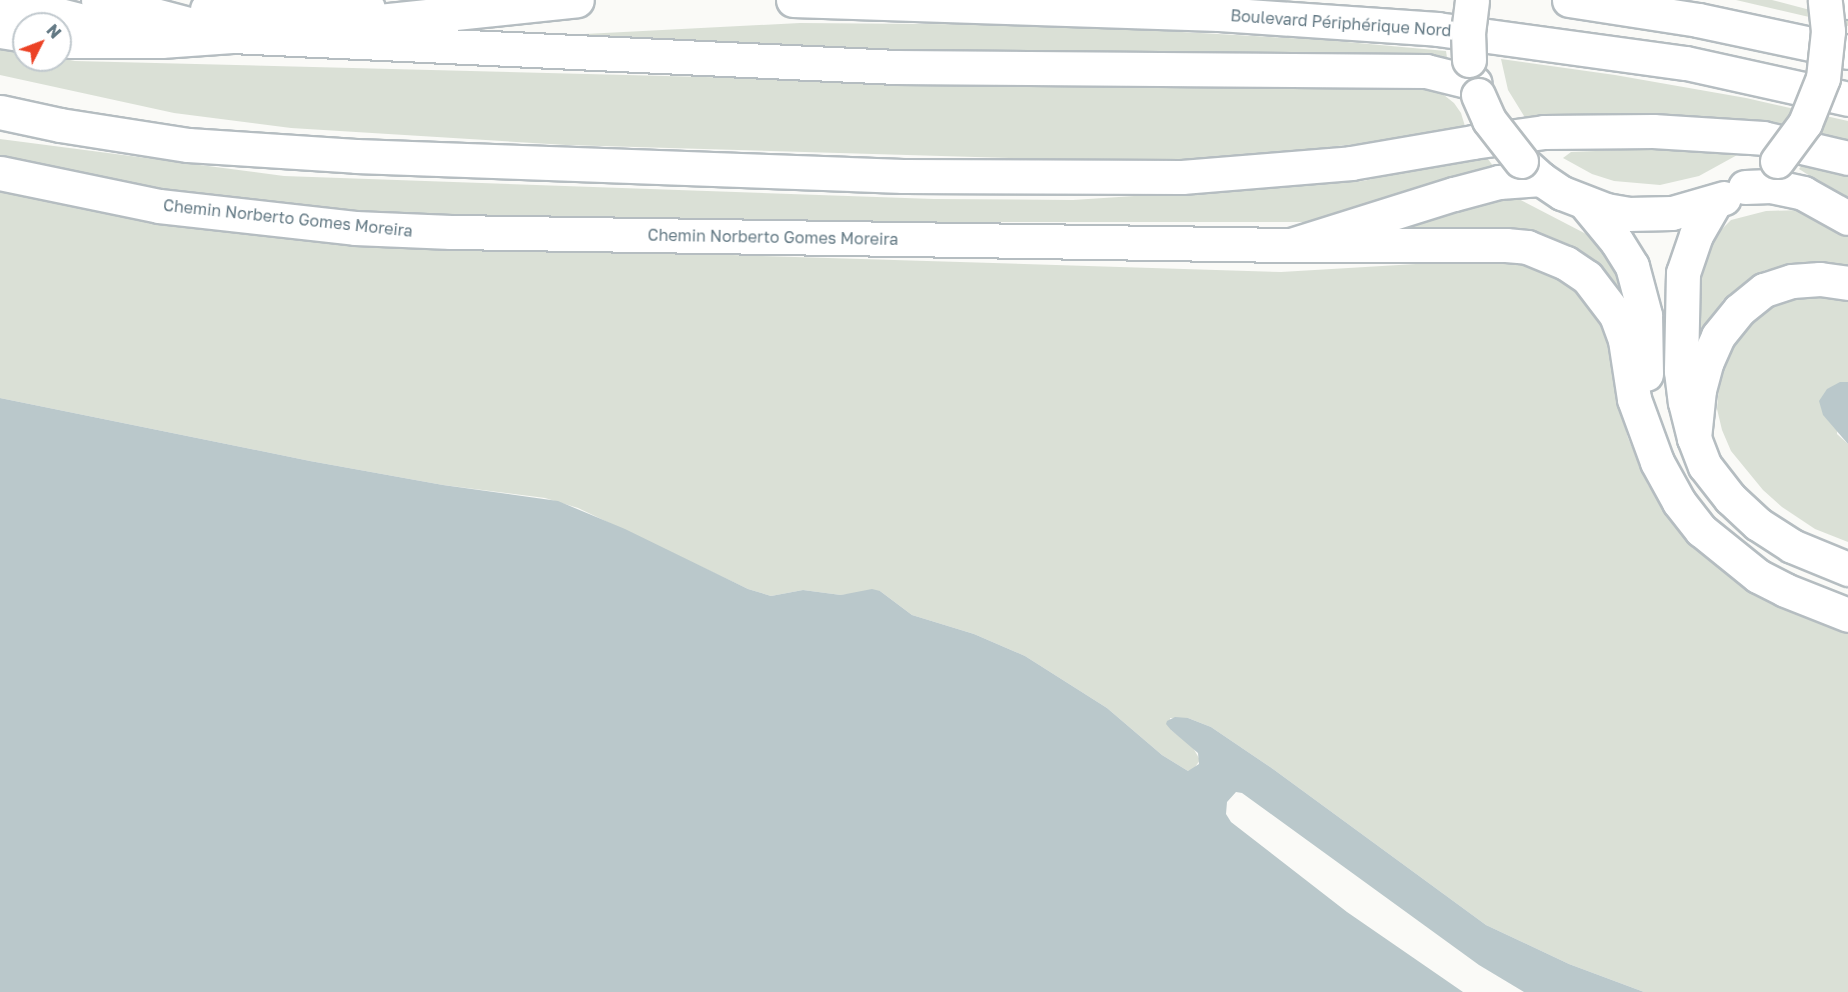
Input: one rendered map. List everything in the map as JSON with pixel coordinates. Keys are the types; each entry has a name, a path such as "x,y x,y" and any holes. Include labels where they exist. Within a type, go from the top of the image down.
{"main road":[{"path":"1,0 161,41"},
{"path":"98,0 232,36 896,67 1426,72 1474,79"},
{"path":"174,0 228,15 523,0"},
{"path":"72,42 161,41 232,36 577,0"},
{"name":"Boulevard Périphérique Nord","path":"793,0 1219,14 1437,29 1686,63 1848,99"},
{"path":"1472,0 1468,33 1474,79 1489,120 1531,170 1585,203 1617,212 1650,215 1694,209 1714,202 1745,187 1777,161 1805,123 1823,78 1828,31 1825,0"},
{"path":"1569,0 1698,20 1848,52"},
{"path":"1841,0 1848,2"},
{"path":"0,111 60,125 188,145 356,156 903,176 1193,176 1352,163 1473,142 1565,132 1653,131 1763,138 1848,158"},
{"name":"Chemin Norberto Gomes Moreira","path":"0,173 159,206 355,228 451,232 1291,246 1531,170"},
{"path":"1745,187 1771,186 1803,193 1848,218"},
{"path":"1714,202 1696,235 1683,273 1681,371 1684,402 1694,438 1706,466 1730,498 1758,524 1792,546 1848,569"},
{"path":"1585,203 1617,242 1632,266 1639,288 1646,340 1646,426"},
{"path":"1291,246 1506,245 1527,247 1566,263 1587,277 1616,315 1625,340 1634,399 1646,426 1657,462 1679,502 1717,545 1758,576 1785,590 1848,615"},
{"path":"1694,438 1699,390 1707,361 1718,336 1739,310 1764,290 1792,281 1820,279 1848,283"}],"shaded area":[{"path":"1736,0 1772,0 1848,20 1848,26"},
{"path":"800,23 1056,25 1325,40 1446,51 1448,64 643,48 546,36"},
{"path":"0,44 12,47 12,72 72,72 72,60 1024,85 1172,80 1416,81 1439,91 1454,103 1461,113 1468,136 1357,144 1180,163 566,145 291,128 174,113 0,75"},
{"path":"1501,59 1615,75 1746,98 1848,121 1848,140 1764,125 1690,116 1620,117 1529,124 1508,90"},
{"path":"0,139 284,176 934,199 1073,200 1363,181 1484,154 1494,167 1450,183 1306,222 668,222 340,214 77,177 0,157"},
{"path":"1644,149 1739,154 1699,176 1660,185 1614,181 1592,174 1563,158 1571,152"},
{"path":"1802,165 1819,167 1848,177 1848,200 1799,169"},
{"path":"0,189 98,212 377,244 1281,272 1500,259 1521,261 1561,276 1583,293 1610,331 1618,401 1628,438 1648,485 1677,526 1711,562 1761,595 1848,630 1848,992 1644,992 1569,964 1486,925 1273,769 1211,727 1188,718 1170,718 1171,730 1192,746 1200,760 1193,770 1188,771 1162,755 1107,708 1025,656 974,634 912,615 880,591 841,595 803,590 771,596 748,589 578,508 545,498 443,485 310,461 0,398"},
{"path":"1515,197 1590,236 1613,257 1631,319 1613,283 1579,254 1556,242 1513,229 1388,233 1486,198"},
{"path":"1802,210 1832,224 1848,236 1848,268 1829,263 1765,270 1723,300 1695,344 1703,257 1715,236 1731,220 1766,211"},
{"path":"1822,295 1848,300 1848,382 1840,382 1837,434 1848,444 1848,542 1815,529 1782,507 1763,490 1731,451 1722,430 1717,409 1720,372 1726,355 1744,328 1778,304 1793,298"},
{"path":"1840,382 1848,382 1848,444 1823,415 1819,401 1827,389"},
{"path":"0,398 310,461 443,485 558,501 625,529 748,589 771,596 803,590 841,595 872,589 880,591 912,615 974,634 1025,656 1107,708 1162,755 1188,771 1199,764 1198,753 1171,730 1166,724 1167,721 1175,717 1188,718 1211,727 1273,769 1486,925 1569,964 1644,992 1524,992 1479,965 1242,793 1236,792 1227,802 1226,814 1231,822 1347,912 1463,992 0,992"}]}
